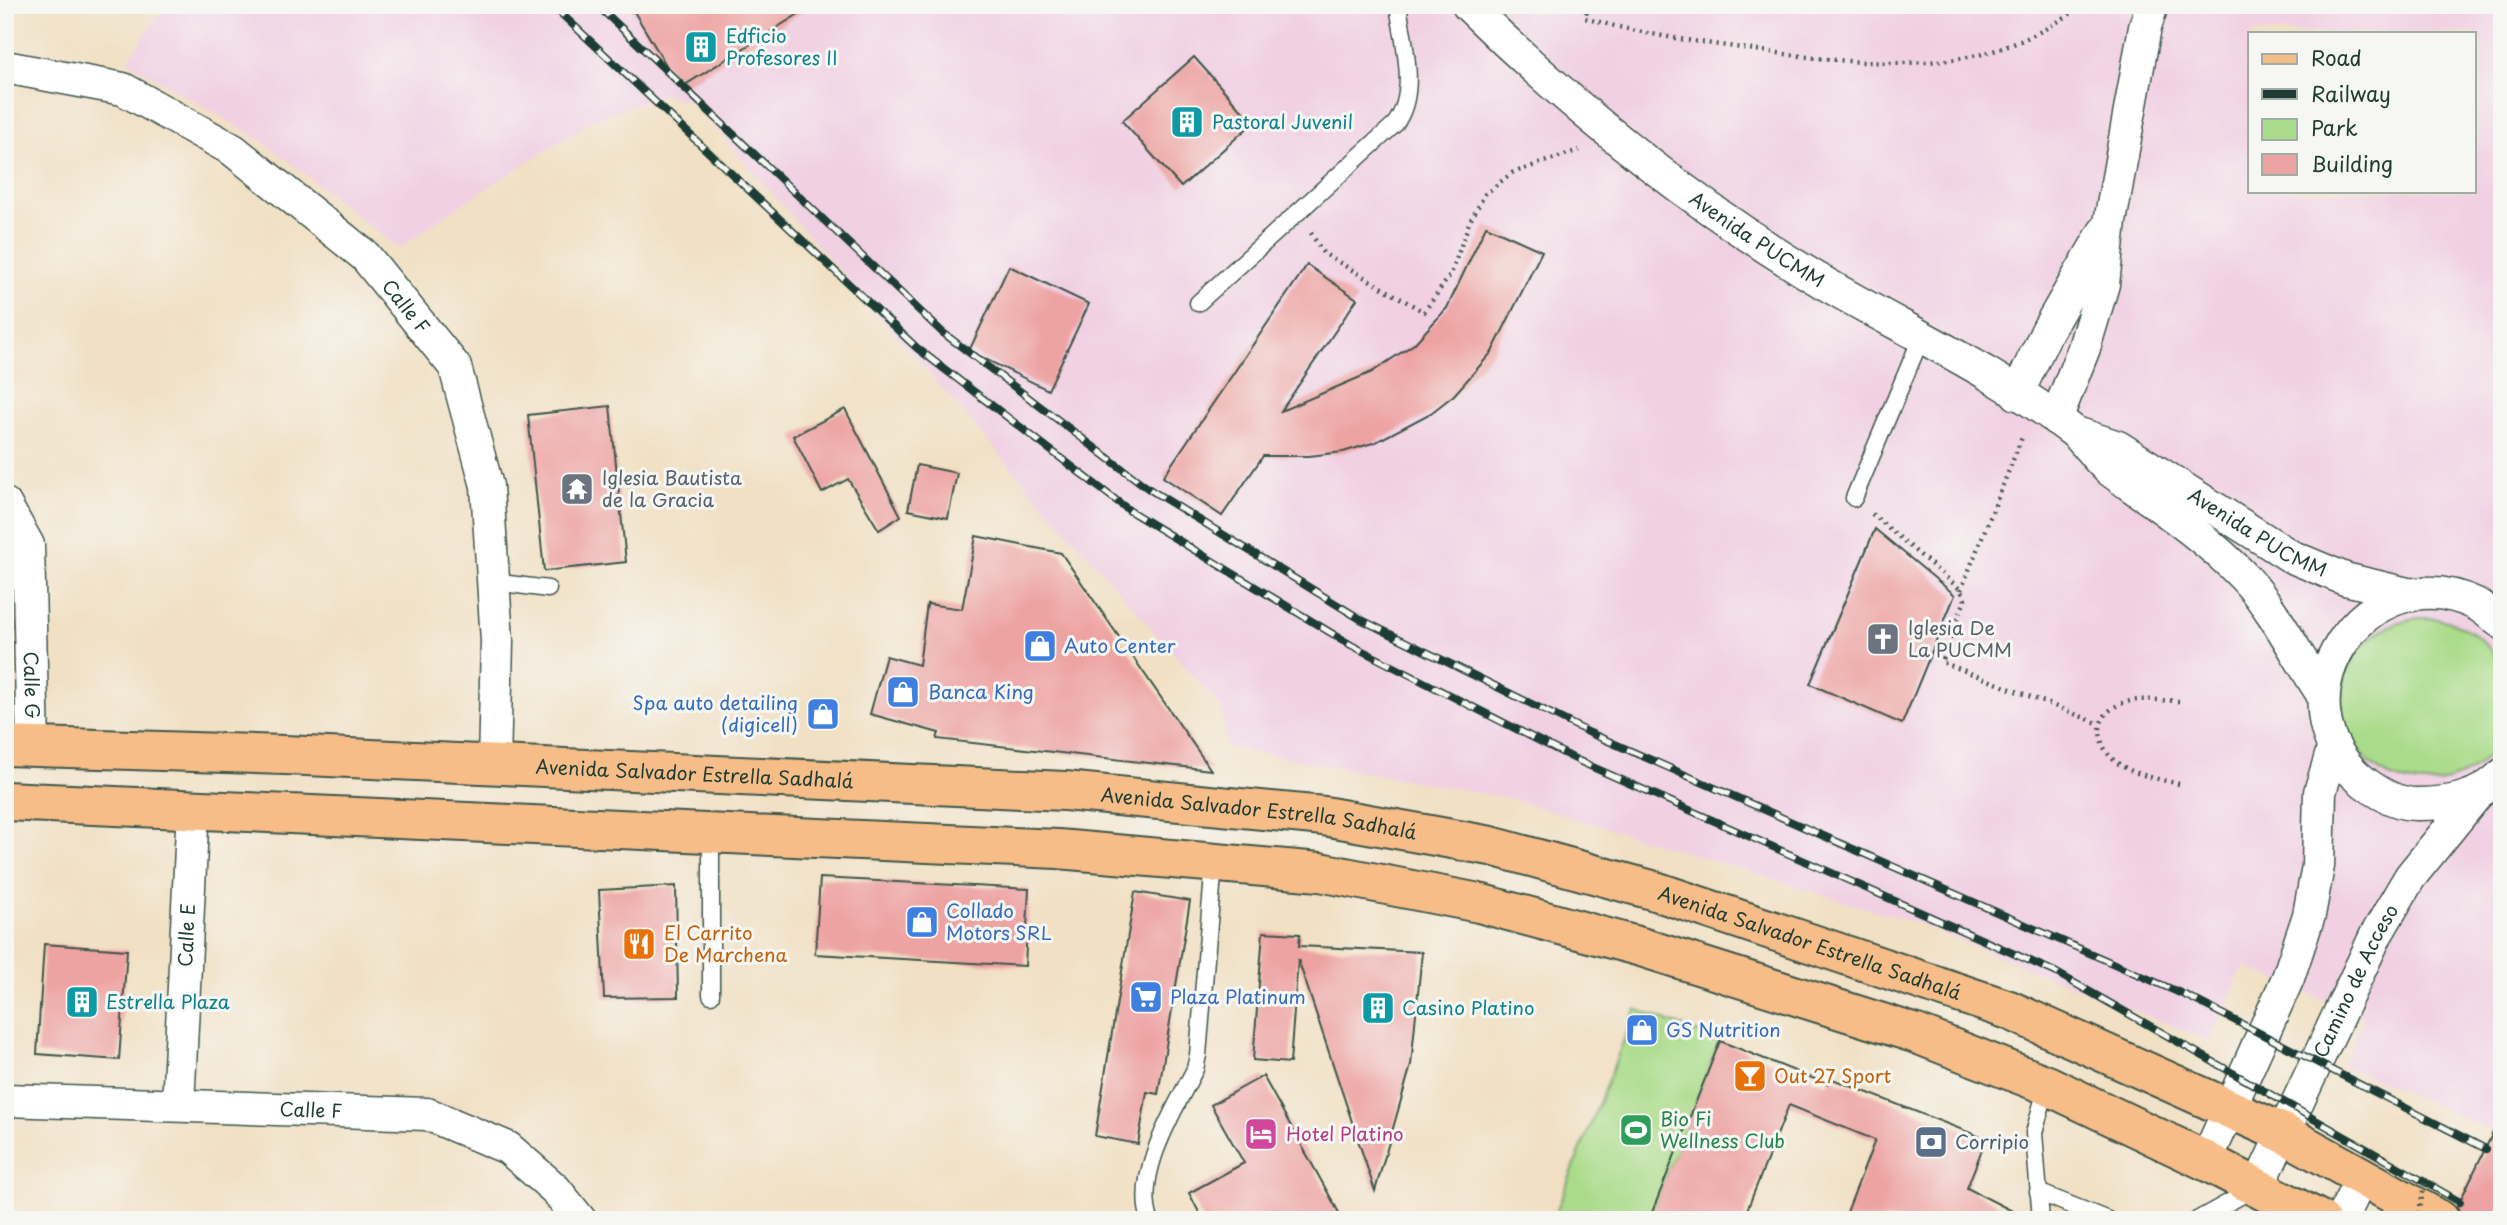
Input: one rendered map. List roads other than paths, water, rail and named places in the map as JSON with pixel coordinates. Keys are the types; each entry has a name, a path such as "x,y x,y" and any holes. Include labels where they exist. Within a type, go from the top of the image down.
{"main road":[{"name":"Avenida Salvador Estrella Sadhalá","path":"19,746 1065,791 1324,816 1491,846 1652,890 1933,982 2046,1026 2283,1133 2440,1220"},
{"path":"5,801 1058,849 1320,872 1479,903 1642,947 1901,1029 1989,1060 2047,1085 2206,1161 2320,1220"}],"street":[{"name":"Avenida PUCMM","path":"1468,5 1513,49 1615,139 1699,202 1805,271 2046,413 2118,447 2290,556 2345,579 2412,595"},
{"path":"2046,413 2084,348 2103,284 2110,222 2145,27 2152,5"},
{"name":"Calle F","path":"5,67 122,89 233,149 365,256 455,367 487,486 497,641 494,765"},
{"path":"2046,413 2047,331 2110,222"},
{"name":"Avenida PUCMM","path":"2046,413 2106,467 2198,535 2247,581 2323,695"},
{"name":"Calle G","path":"5,504 27,545 19,746"},
{"path":"2490,784 2446,804 2412,804 2380,794 2353,774 2333,746 2324,713 2323,695 2331,660 2350,629 2378,607 2412,595 2450,596 2494,610"},
{"path":"2206,1161 2288,978 2309,915 2318,866 2320,792 2333,746"},
{"name":"Camino de Acceso","path":"2258,1187 2389,912 2410,877 2490,784"},
{"name":"Calle E","path":"178,1105 193,808"},
{"name":"Calle F","path":"5,1100 427,1114 508,1148 555,1189 580,1220"},
{"path":"2341,1220 2362,1177"}],"lane":[{"path":"1198,303 1404,113 1408,85 1398,5"},
{"path":"1854,498 1921,338"},
{"path":"494,582 548,589"},
{"path":"711,832 711,995"},
{"path":"1150,1220 1145,1206 1146,1176 1195,1069 1198,1055 1214,863"},
{"path":"2041,1220 2034,1133 2047,1085"},
{"path":"2197,1220 2258,1187"},
{"path":"2038,1192 2108,1220"}],"railway":[{"path":"552,5 917,348 1130,511 1351,645 1579,761 2055,972 2460,1202"},
{"path":"597,5 942,332 1149,489 1362,620 1590,733 2187,996 2486,1149"}],"place":[{"name":"Edficio Profesores II","path":"701,47"},
{"name":"Pastoral Juvenil","path":"1187,122"},
{"name":"Iglesia Bautista de la Gracia","path":"577,489"},
{"name":"Iglesia De La PUCMM","path":"1883,639"},
{"name":"Auto Center","path":"1040,646"},
{"name":"Banca King","path":"903,692"},
{"name":"Spa auto detailing (digicell)","path":"823,714"},
{"name":"Collado Motors SRL","path":"922,922"},
{"name":"El Carrito De Marchena","path":"639,944"},
{"name":"Plaza Platinum","path":"1146,997"},
{"name":"Estrella Plaza","path":"82,1002"},
{"name":"Casino Platino","path":"1378,1008"},
{"name":"GS Nutrition","path":"1642,1030"},
{"name":"Out 27 Sport","path":"1750,1076"},
{"name":"Bio Fi Wellness Club","path":"1636,1130"},
{"name":"Hotel Platino","path":"1261,1134"},
{"name":"Corripio","path":"1931,1142"}]}
